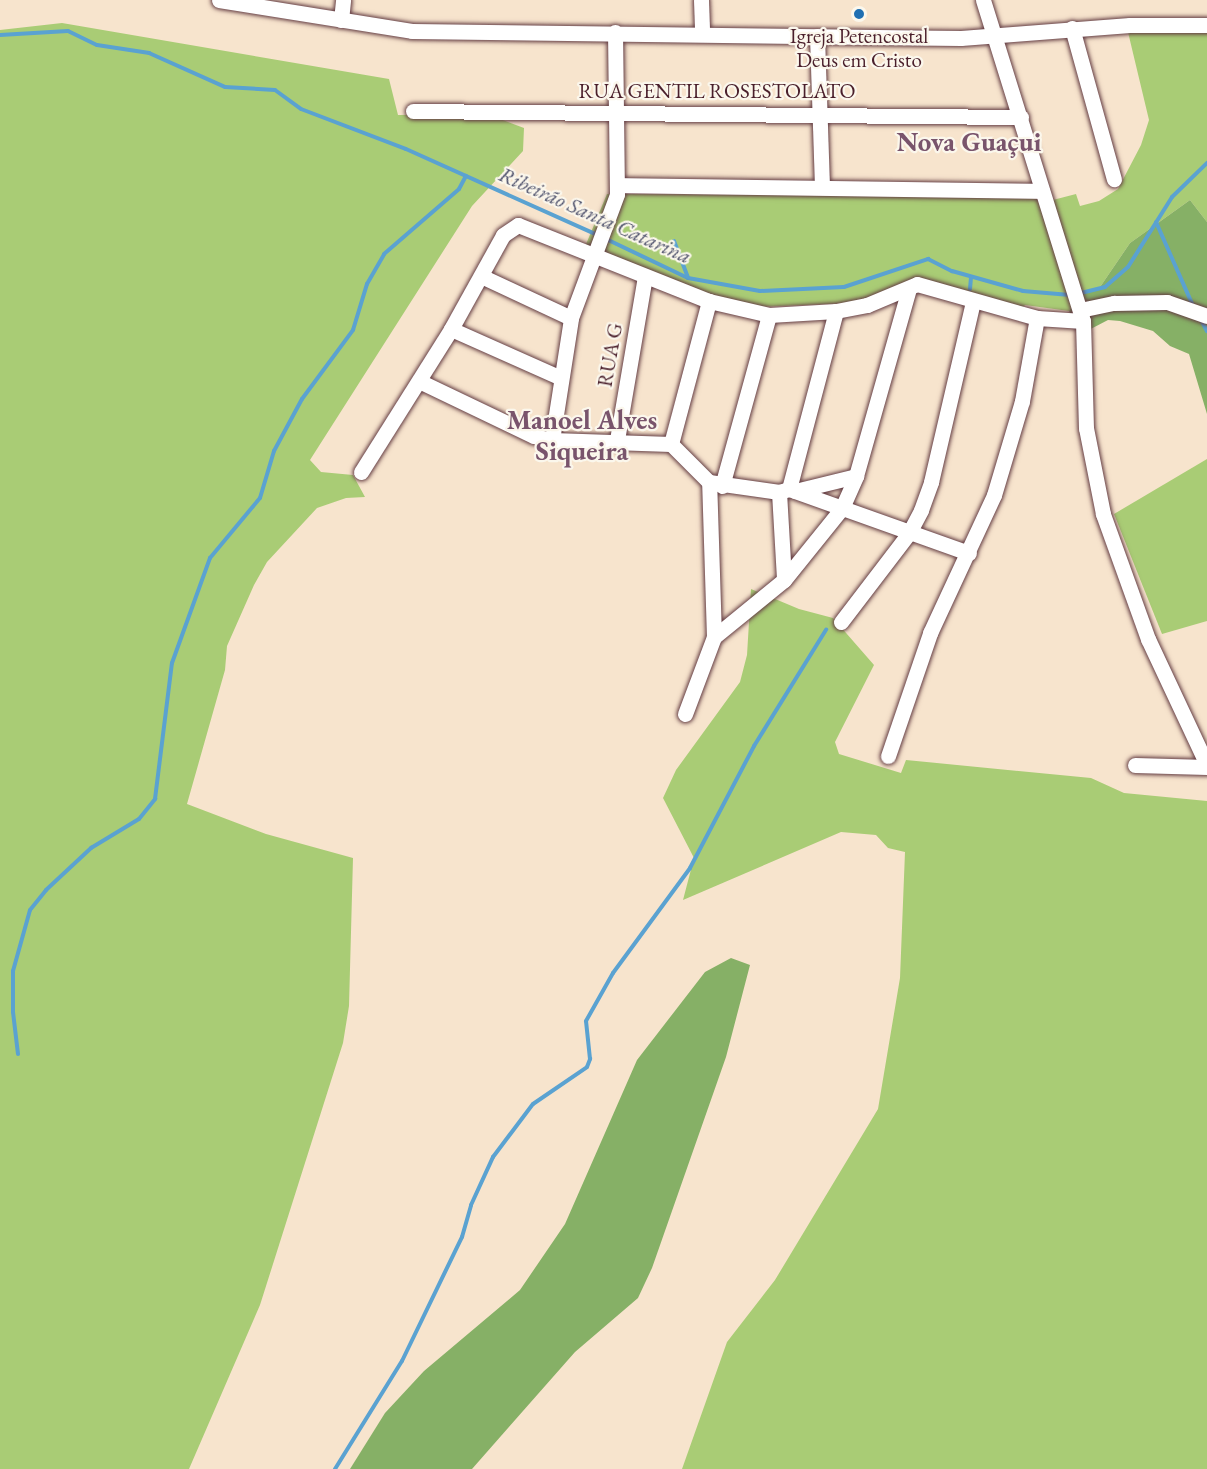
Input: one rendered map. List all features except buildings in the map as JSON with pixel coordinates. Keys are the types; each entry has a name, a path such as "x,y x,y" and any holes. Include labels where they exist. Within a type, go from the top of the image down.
{"street":[{"path":"219,0 412,31 995,36 1072,28 1207,25"},
{"path":"341,21 343,0"},
{"path":"701,0 702,34"},
{"path":"983,0 1079,306 1086,428 1103,514 1148,639 1207,766 1135,765"},
{"path":"1072,28 1114,179"},
{"path":"552,440 559,377 571,318 618,185 615,32"},
{"path":"817,36 822,112 822,186"},
{"name":"RUA GENTIL ROSESTOLATO","path":"413,111 822,112 1021,117"},
{"path":"618,185 822,186 1042,191"},
{"path":"361,472 451,329 502,235 513,226 524,226 597,242 645,278 709,301 769,315 836,311 909,289 917,284 1037,318 1079,306 1167,302 1206,315"},
{"path":"481,276 571,318"},
{"name":"RUA G","path":"617,440 645,278"},
{"path":"714,637 784,580 842,508 856,476 909,289"},
{"path":"671,444 709,301"},
{"path":"841,622 909,533 932,482 973,301"},
{"path":"784,580 788,490 836,311"},
{"path":"685,714 714,637 715,484 769,315"},
{"path":"888,756 930,633 994,495 1022,401 1037,318"},
{"path":"451,329 559,377"},
{"path":"419,381 508,424 552,440 617,440 671,444 715,484 788,490 969,553"},
{"path":"788,490 856,476"}],"green space":[{"path":"62,23 389,79 398,115 487,114 524,128 523,151 472,206 310,460 321,472 353,475 365,497 346,498 317,508 267,562 254,585 227,646 225,670 187,804 266,834 353,858 349,1006 343,1043 260,1305 189,1469 0,1469 0,30"},
{"path":"1207,27 1207,222 1190,200 1130,243 1100,287 1076,297 1069,311 1025,305 1021,309 915,281 853,303 758,307 722,302 584,249 607,194 1029,196 1049,201 1076,194 1080,206 1099,201 1118,189 1141,145 1149,120 1127,28"},
{"path":"1190,200 1207,222 1207,414 1189,354 1170,346 1153,331 1120,321 1108,320 1083,333 1069,311 1076,297 1100,287 1130,243"},
{"path":"1207,459 1207,621 1162,634 1114,514"},
{"path":"751,589 799,609 833,618 874,665 835,742 839,754 901,773 906,760 1091,778 1124,793 1207,801 1207,1469 682,1469 727,1342 775,1280 878,1109 900,978 905,852 888,848 876,835 841,832 683,900 694,858 663,798 676,770 740,682 747,655"},
{"path":"731,958 750,965 726,1057 652,1268 638,1298 575,1352 472,1469 350,1469 385,1413 424,1371 520,1290 565,1224 637,1060 705,972"}],"waterway":[{"name":"Ribeirão Santa Catarina","path":"0,35 68,31 97,45 149,53 225,87 275,90 301,109 406,149 597,235"},
{"name":"Ribeirão Santa Catarina","path":"1077,294 1105,287 1128,267 1172,197 1207,163"},
{"path":"18,1054 13,1012 13,971 30,910 46,890 91,848 139,819 155,799 172,663 210,558 260,498 274,451 302,399 353,330 367,284 384,254 459,189 466,176"},
{"path":"1156,222 1193,306"},
{"name":"Ribeirão Santa Catarina","path":"604,238 688,278 760,291 844,287 928,259 952,271 1023,291 1070,295"},
{"path":"674,241 688,277"},
{"path":"970,289 971,277"},
{"path":"1200,318 1207,331"},
{"path":"335,1469 402,1361 462,1237 471,1205 493,1157 533,1104 587,1067 590,1059 586,1021 613,973 690,868 754,746 826,630"}],"place":[{"name":"Igreja Petencostal Deus em Cristo","path":"859,14"}],"district":[{"name":"Nova Guaçui","path":"969,142"},
{"name":"Manoel Alves Siqueira","path":"582,434"}]}
